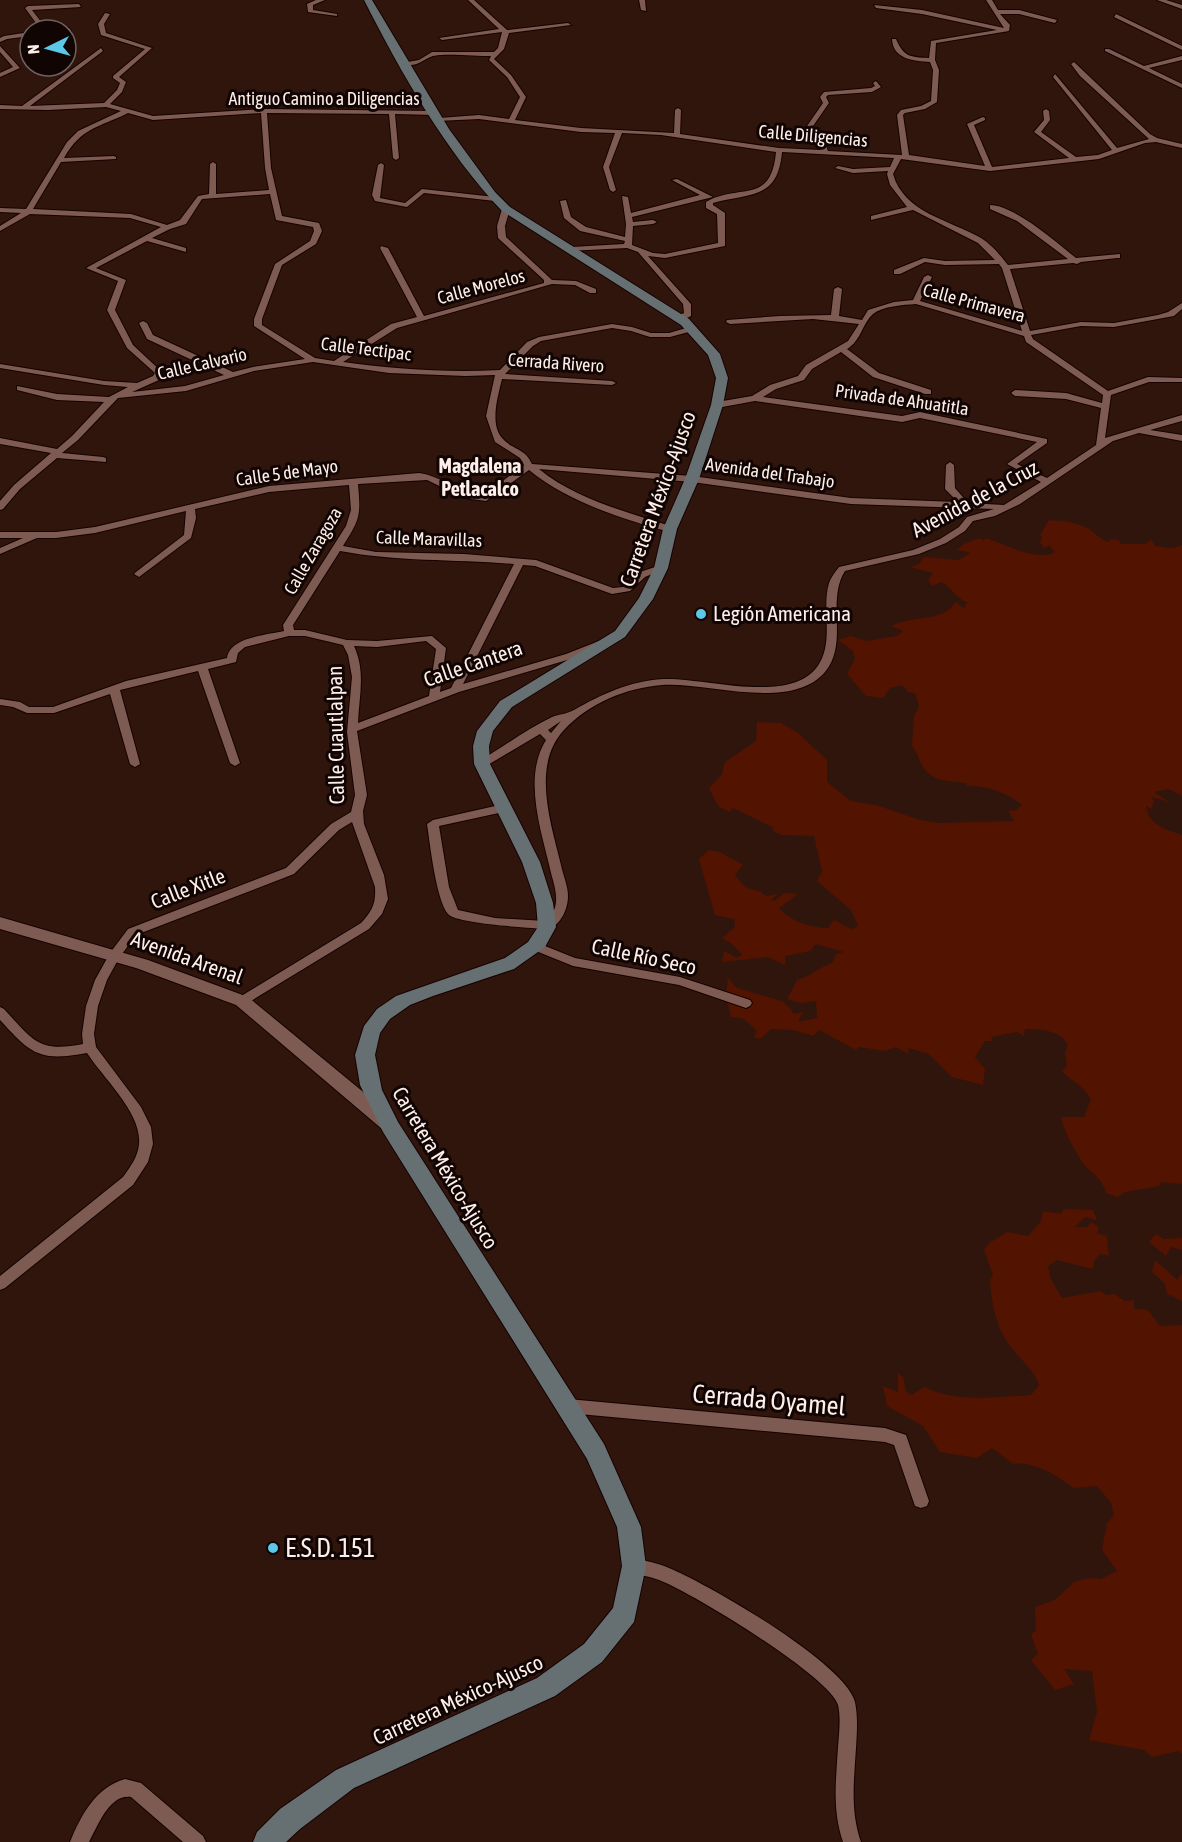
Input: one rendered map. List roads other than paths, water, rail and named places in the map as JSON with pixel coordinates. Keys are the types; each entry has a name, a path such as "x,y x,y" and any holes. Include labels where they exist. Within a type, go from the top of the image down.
{"main road":[{"name":"Carretera México-Ajusco","path":"267,1842 290,1819 345,1779 408,1748 546,1687 594,1653 625,1613 634,1566 629,1527 596,1452 390,1126 370,1087 364,1062 366,1043 375,1023 393,1005 416,993 502,968 536,946 544,935 548,925 542,896 527,855 482,764 479,750 482,736 495,715 506,704 608,642 629,625 646,599 660,568 670,529 692,479 717,405 722,378 720,367 706,342 687,323 500,204 473,175 436,117 368,0"}],"street":[{"path":"322,0 310,4 310,11 335,15"},
{"path":"471,0 504,31"},
{"path":"642,0 644,10"},
{"path":"988,0 1000,20 1007,25 1007,30"},
{"path":"1161,0 1182,7"},
{"path":"35,18 27,8 79,6"},
{"path":"876,6 922,12 1007,30"},
{"path":"997,12 1019,12 1055,21"},
{"path":"106,14 101,24 103,34 149,48 114,77 122,81 122,87 106,105"},
{"path":"1116,16 1182,48"},
{"path":"442,38 568,26"},
{"path":"1007,30 933,42 932,60 936,70 934,102 923,108 903,111 900,115 902,158 890,174 893,186 914,208 971,235 1004,265 1025,334 1037,348 1107,394"},
{"path":"504,31 502,47 491,59 509,76 523,97 511,121"},
{"path":"0,40 18,36"},
{"path":"894,40 897,52 902,56 932,60"},
{"path":"0,48 16,68 0,75"},
{"path":"23,108 101,50"},
{"path":"1107,50 1180,84"},
{"path":"405,63 420,62 432,54 497,54"},
{"path":"1142,68 1182,58"},
{"path":"1074,64 1084,79 1113,100 1138,130 1156,140"},
{"path":"1055,76 1116,151"},
{"path":"826,154 821,140 810,126 826,103 824,97 826,93 872,90 878,87 876,83"},
{"name":"Antiguo Camino a Diligencias","path":"0,107 106,105 153,118 264,111 436,117"},
{"path":"677,135 678,110"},
{"name":"Calle Tectipac","path":"264,111 268,168 279,218 316,225 318,236 313,242 279,264 257,322 258,326 313,360 389,371 499,374"},
{"path":"1046,111 1047,120 1037,132 1074,159"},
{"path":"0,229 28,212 69,143 80,132 125,112"},
{"path":"392,114 396,158"},
{"name":"Calle Diligencias","path":"436,117 479,117 580,130 677,135 779,150 902,158 990,169 1099,157 1135,143 1156,140 1181,147"},
{"path":"982,119 969,124 990,169"},
{"path":"613,190 606,167 619,132"},
{"path":"640,252 652,255 680,254 722,244 722,213 709,206 716,200 767,187 775,181 779,168 779,150"},
{"path":"59,160 114,158"},
{"path":"212,196 213,164"},
{"path":"381,165 376,195 377,200 382,203 407,205 422,191 500,204"},
{"path":"838,168 853,171 892,170"},
{"path":"675,180 716,200"},
{"path":"0,507 112,398 156,378 159,373 130,346 111,310 122,280 90,268 167,227 183,222 200,197 274,192"},
{"path":"629,220 706,196"},
{"path":"624,197 629,220 628,243"},
{"path":"564,201 568,219 583,229 628,243 640,252 687,304 687,323 670,335 650,335 612,326 558,334 530,344 499,374 490,416 492,427 498,440 524,456 529,466 549,482 583,498 670,529"},
{"name":"Calle Morelos","path":"337,362 394,326 548,282 548,279 532,263 502,238 500,204"},
{"path":"993,207 1020,219 1077,262"},
{"path":"874,218 914,208"},
{"path":"0,210 131,216 167,227"},
{"path":"629,220 653,222"},
{"path":"145,238 183,250"},
{"path":"571,249 628,243"},
{"path":"384,248 421,318"},
{"path":"897,272 924,260 1004,265 1077,262 1117,256"},
{"path":"916,302 928,277"},
{"path":"548,282 576,282 593,291"},
{"path":"835,317 837,289"},
{"name":"Calle Primavera","path":"717,405 755,398 773,387 801,378 809,367 851,343 862,322 871,312 882,307 916,302 1025,334 1081,324 1114,325 1171,315 1182,304"},
{"path":"730,322 806,316 835,317 862,322"},
{"path":"143,323 150,337 230,374"},
{"path":"842,348 876,375 928,392"},
{"name":"Calle Calvario","path":"20,388 57,397 112,398 186,388 230,374 313,360"},
{"path":"0,366 104,383 137,385"},
{"name":"Cerrada Rivero","path":"499,374 612,383"},
{"path":"1107,394 1149,379 1182,380"},
{"path":"1015,393 1066,396 1104,406"},
{"path":"1100,446 1107,394"},
{"name":"Privada de Ahuatitla","path":"755,398 902,419 920,415 1044,441 1011,464 1048,482"},
{"name":"Avenida de la Cruz","path":"548,925 560,911 562,895 542,791 541,769 545,753 552,740 574,714 615,691 641,684 681,682 755,689 796,685 811,679 829,654 833,620 831,583 842,569 916,552 943,541 962,529 970,519 1007,508 1110,439 1182,418"},
{"path":"1138,431 1182,438"},
{"path":"0,441 56,454 103,460"},
{"path":"950,465 950,489 965,505"},
{"name":"Avenida del Trabajo","path":"529,466 692,479 851,501 1007,508"},
{"name":"Calle 5 de Mayo","path":"0,536 95,530 269,489 353,482 432,476 458,493 480,499 492,495 529,466"},
{"name":"Calle Zaragoza","path":"289,633 288,625 351,526 356,510 353,482"},
{"path":"139,574 188,536 190,508"},
{"path":"0,551 36,535"},
{"name":"Calle Maravillas","path":"337,548 409,557 464,557 520,561 550,567 612,591 622,592 635,585 641,576 660,568"},
{"path":"455,690 520,561"},
{"path":"0,702 44,712 64,708 114,689 172,672 232,660 233,652 241,645 267,641 289,633"},
{"name":"Calle Cuautlalpan","path":"289,633 305,633 347,643 377,644 428,638 441,648 434,698"},
{"name":"Calle Cantera","path":"352,729 455,690 570,656 597,643 608,642"},
{"name":"Calle Cuautlalpan","path":"242,1001 364,926 380,909 383,890 362,839 357,814 361,796 354,764 352,729 358,687 354,655 347,643"},
{"path":"202,667 235,763"},
{"path":"114,689 135,764"},
{"path":"482,764 557,719 574,714"},
{"path":"541,729 552,740"},
{"path":"504,808 433,825 443,887 453,913 495,922 548,925"},
{"name":"Calle Xitle","path":"90,1048 88,1034 101,980 114,956 132,932 290,871 335,827 357,814"},
{"name":"Avenida Arenal","path":"0,923 182,977 242,1001 390,1126"},
{"name":"Calle Río Seco","path":"536,946 573,962 680,981 746,1004"},
{"path":"0,1012 36,1050 51,1053 90,1048 142,1117 146,1138 144,1156 138,1170 128,1181 0,1284"},
{"path":"0,1268 15,1271"},
{"name":"Cerrada Oyamel","path":"568,1406 885,1435 900,1440 921,1501"},
{"path":"634,1566 664,1573 731,1610 814,1666 838,1686 845,1699 848,1722 845,1813 852,1842"},
{"path":"79,1842 113,1790 125,1786 135,1789 196,1842"}],"place":[{"name":"Legión Americana","path":"701,614"},
{"name":"E.S.D. 151","path":"273,1548"}],"district":[{"name":"Magdalena Petlacalco","path":"480,478"}]}
